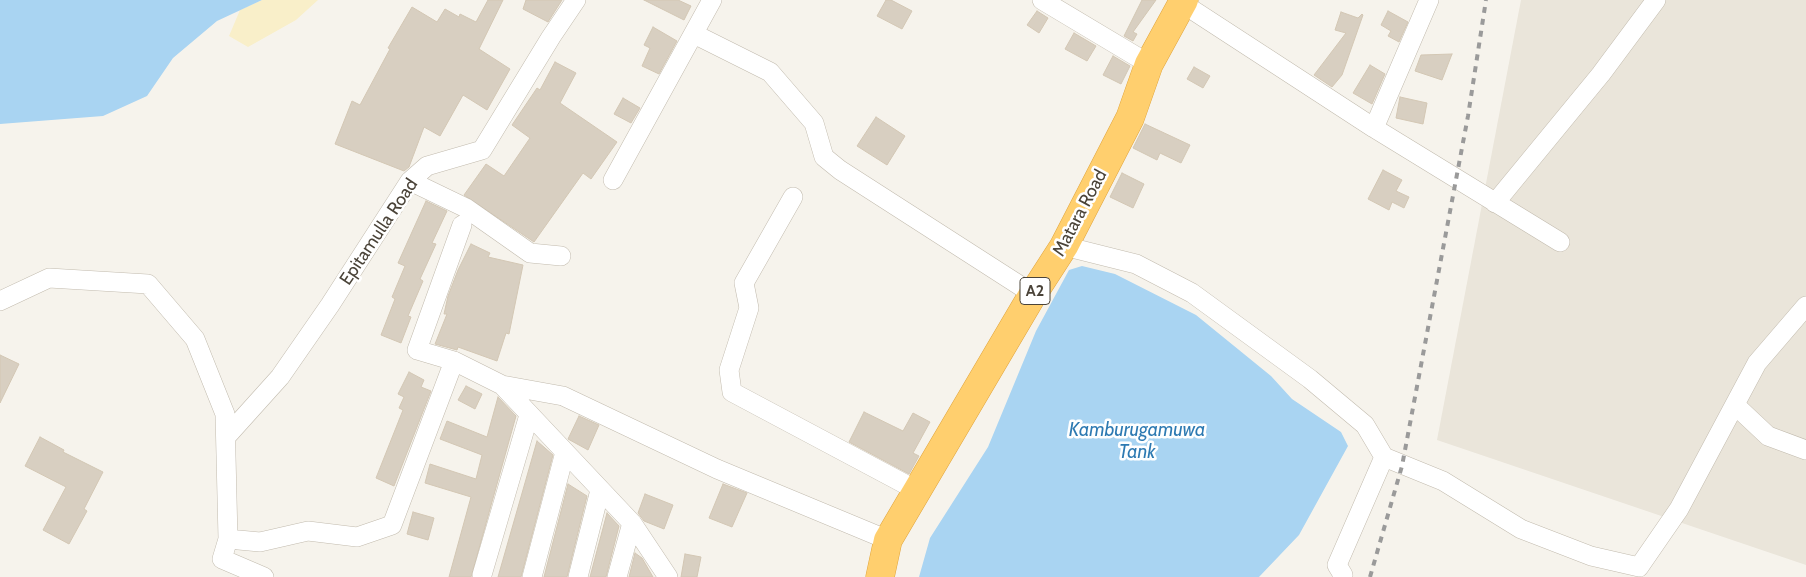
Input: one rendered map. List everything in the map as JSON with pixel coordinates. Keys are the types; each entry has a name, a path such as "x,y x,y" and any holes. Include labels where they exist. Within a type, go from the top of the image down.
{"highway":[{"name":"Matara Road","path":"880,577 888,540 1033,294 1064,246 1130,118 1149,64 1183,2"}],"street":[{"name":"Epitamulla Road","path":"226,437 280,377 330,305 410,181 427,166 482,150 550,37 576,0"},
{"path":"613,180 712,0"},
{"path":"1042,0 1149,64"},
{"path":"1374,128 1429,0"},
{"path":"1495,203 1601,74 1656,0"},
{"path":"1183,2 1374,128 1560,242"},
{"path":"694,34 770,72 814,122 824,157 840,170 1033,294"},
{"path":"410,181 466,208 530,254 561,256"},
{"path":"793,197 744,283 749,308 730,370 732,392 918,491"},
{"path":"462,225 417,350 454,361 502,385 563,396 717,469 888,540"},
{"path":"1064,246 1136,264 1192,293 1310,379 1366,425 1384,457 1443,481 1521,529 1638,572 1679,509 1757,363 1800,325 1806,306"},
{"path":"0,301 49,278 148,284 195,339 225,414 228,539 222,559 264,577"},
{"path":"228,539 260,542 308,531 357,537 392,525 454,361"},
{"path":"502,385 632,523 668,577"},
{"path":"1735,405 1768,436 1806,450"},
{"path":"482,575 529,415"},
{"path":"532,577 565,452"},
{"path":"1342,577 1343,575 1337,565 1384,457"},
{"path":"578,577 600,490"},
{"path":"617,577 632,523"}],"shaded area":[{"path":"1521,0 1806,0 1806,565 1437,440"}],"sand":[{"path":"262,0 318,0 296,20 248,47 229,36 240,10"}],"water":[{"path":"0,0 262,0 217,21 173,58 147,96 103,116 0,124"},
{"name":"Kamburugamuwa Tank","path":"1082,266 1115,274 1196,315 1271,376 1292,399 1341,432 1348,446 1299,535 1259,577 919,577 930,538 988,447 1036,331 1069,270"}],"building":[{"path":"488,0 503,0 479,49 510,69 487,110 463,95 440,136 424,127 409,167 404,171 335,144 352,101 360,105 390,49 388,48 412,7 437,22 445,9 459,17 460,14 476,22"},
{"path":"526,0 562,0 548,22 523,9"},
{"path":"644,0 678,0 691,6 684,20"},
{"path":"886,0 891,0 912,11 902,29 877,16"},
{"path":"1142,0 1156,0 1133,32 1137,34 1133,41 1124,36"},
{"path":"1037,11 1048,18 1039,33 1027,25"},
{"path":"1388,11 1408,22 1399,42 1388,36 1391,31 1381,25"},
{"path":"1341,12 1358,18 1363,15 1342,75 1332,87 1314,75 1346,33 1335,30"},
{"path":"653,27 677,41 659,74 642,66 650,48 644,45"},
{"path":"1074,33 1096,46 1087,61 1065,49"},
{"path":"1452,54 1442,80 1415,71 1421,55"},
{"path":"1113,56 1130,66 1121,84 1103,75"},
{"path":"555,62 576,73 560,103 617,142 591,179 583,173 534,242 464,195 486,164 504,176 530,138 512,125 537,88 540,90"},
{"path":"1370,65 1385,74 1372,104 1353,93"},
{"path":"1194,67 1210,76 1203,88 1187,79"},
{"path":"1400,97 1427,103 1423,124 1396,118"},
{"path":"623,98 640,108 631,123 614,114"},
{"path":"876,117 905,136 887,165 857,146"},
{"path":"1145,124 1190,145 1181,163 1160,153 1157,160 1133,148"},
{"path":"1383,170 1402,180 1396,191 1409,197 1404,208 1392,202 1389,210 1368,199"},
{"path":"1122,173 1144,184 1133,208 1110,197"},
{"path":"426,201 447,211 432,243 436,244 420,279 423,281 408,316 411,317 401,343 381,335 395,299 392,297 405,266 398,263"},
{"path":"471,244 490,253 488,257 523,265 509,334 506,333 497,361 458,347 457,350 435,344 447,314 444,314 448,296"},
{"path":"0,355 19,364 0,403"},
{"path":"409,372 424,380 421,387 431,391 394,486 376,478 403,410 399,408 404,397 398,394"},
{"path":"466,386 482,394 475,409 458,400"},
{"path":"498,397 516,416 471,577 449,577 471,497 425,483 430,464 476,479 482,455 440,439 447,421 487,437"},
{"path":"864,412 903,431 913,413 930,422 913,453 919,456 909,474 849,442"},
{"path":"579,416 599,425 588,450 568,439"},
{"path":"40,437 64,450 63,452 103,472 84,509 87,511 69,544 43,530 66,487 25,466"},
{"path":"537,441 553,455 521,577 498,577"},
{"path":"568,484 587,496 567,577 544,577"},
{"path":"723,484 747,493 732,527 709,518"},
{"path":"645,494 673,505 664,529 644,521 638,513"},
{"path":"413,512 434,518 428,540 407,534"},
{"path":"607,513 619,526 606,577 590,577"},
{"path":"635,553 642,558 653,577 629,577"},
{"path":"685,554 701,557 697,577 681,577"}],"railway":[{"path":"1370,577 1402,466 1468,116 1486,0"}]}
